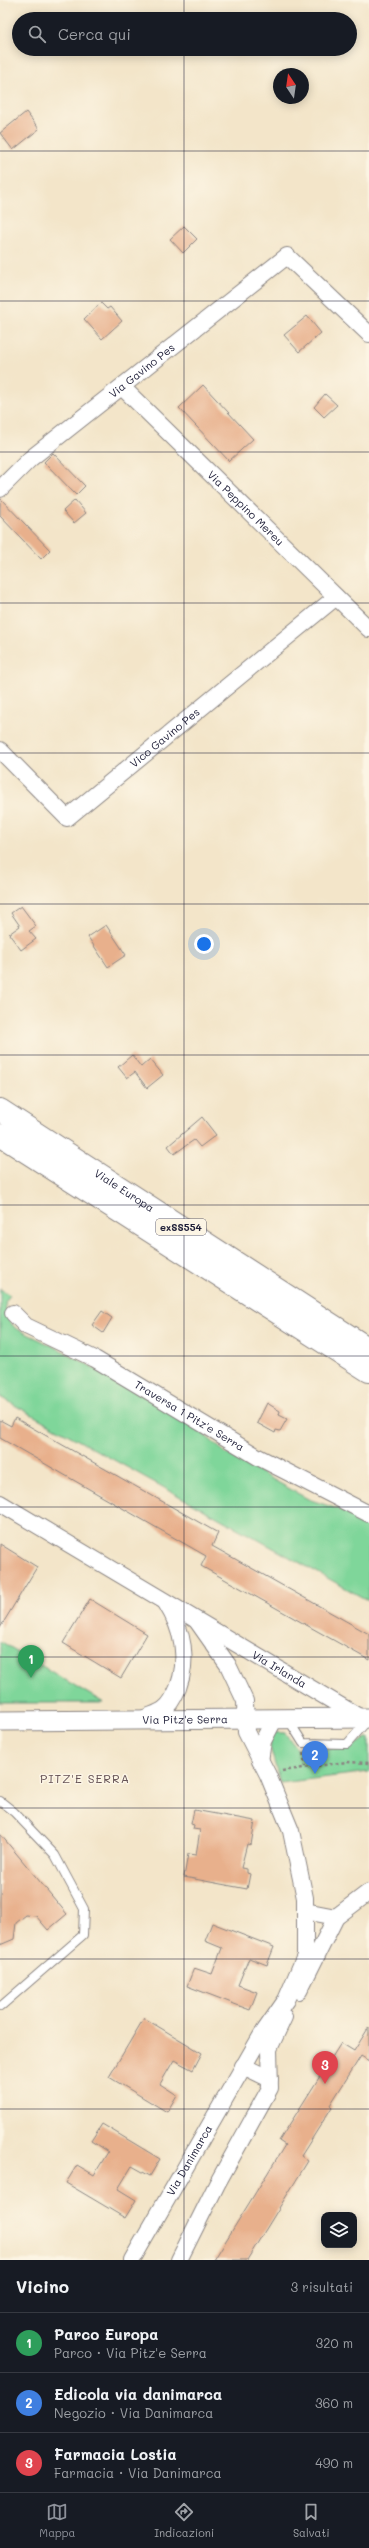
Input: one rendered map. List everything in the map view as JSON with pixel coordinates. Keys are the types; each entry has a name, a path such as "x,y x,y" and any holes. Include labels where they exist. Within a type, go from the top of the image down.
{"main road":[{"name":"Viale Europa","path":"0,1110 369,1348"},
{"name":"Viale Europa","path":"0,1135 369,1371"}],"street":[{"name":"Via Gavino Pes","path":"0,489 30,459 287,256 369,334"},
{"name":"Via Peppino Mereu","path":"122,387 369,629"},
{"name":"Vico Gavino Pes","path":"0,750 67,818 336,596"},
{"name":"Traversa 1 Pitz'e Serra","path":"13,1313 26,1326 95,1359 258,1457 369,1514"},
{"name":"Via Irlanda","path":"0,1503 366,1718"},
{"path":"145,1718 165,1709 176,1694 182,1676 184,1649 180,1629 164,1600"},
{"name":"Via Irlanda","path":"197,1620 228,1665 245,1701 245,1718"},
{"name":"Via Pitz'e Serra","path":"0,1721 145,1718 366,1718"},
{"name":"Via Danimarca","path":"135,2258 243,2066 286,2000 304,1956 305,1898 291,1831 268,1775 246,1732 245,1718"},
{"path":"260,1761 263,1741 282,1718"},
{"path":"179,2260 270,2088 269,2049 272,2041 311,1970 336,1917 369,1892"},
{"path":"305,1911 336,1917"},
{"path":"243,2066 270,2078"}],"lane":[{"path":"282,1718 303,1742 347,1744 366,1718"},
{"path":"0,1801 14,1812 55,1855 84,1909 82,1935 0,2006"}],"path":[{"path":"268,1775 317,1765 346,1762 369,1763"}],"green space":[{"path":"0,1289 10,1295 5,1302 7,1318 15,1328 59,1349 153,1400 195,1427 227,1454 308,1499 341,1510 369,1524 369,1601 0,1397"},
{"path":"0,1641 104,1703 0,1703"},
{"path":"266,1732 285,1733 297,1749 350,1748 369,1737 369,1772 280,1783"}],"building":[{"path":"26,112 39,129 13,150 0,133"},
{"path":"184,226 197,239 183,253 170,239"},
{"path":"101,303 107,309 110,307 122,321 102,339 84,319"},
{"path":"307,316 321,333 299,352 284,335"},
{"path":"203,385 253,439 229,461 179,408"},
{"path":"325,394 337,405 324,417 314,407"},
{"path":"53,453 85,486 76,495 44,462"},
{"path":"0,498 50,550 41,559 0,516"},
{"path":"75,500 86,513 74,523 63,511"},
{"path":"21,906 36,926 29,931 36,939 21,950 9,934 20,926 11,913"},
{"path":"106,925 126,955 108,967 88,937"},
{"path":"132,1055 141,1067 150,1059 163,1075 147,1088 135,1072 127,1078 118,1067"},
{"path":"202,1117 216,1135 200,1147 194,1140 174,1154 168,1146"},
{"path":"102,1311 112,1318 103,1333 92,1325"},
{"path":"267,1403 280,1411 279,1415 287,1419 280,1431 276,1430 275,1433 257,1423"},
{"path":"15,1418 218,1533 212,1546 369,1634 369,1660 201,1566 206,1556 0,1438 0,1420 11,1426"},
{"path":"0,1544 37,1567 0,1628"},
{"path":"90,1599 147,1634 121,1678 63,1643"},
{"path":"194,1810 255,1821 251,1845 247,1844 241,1868 247,1869 247,1873 250,1874 247,1889 184,1877 188,1854 196,1855 200,1830 193,1829 194,1825 191,1824"},
{"path":"0,1834 67,1914 48,1930 36,1916 26,1915 16,1923 14,1939 0,1945"},
{"path":"212,1923 274,1947 267,1965 249,1958 238,1985 257,1992 250,2010 187,1986 194,1968 212,1974 222,1948 205,1941"},
{"path":"144,2018 202,2053 193,2070 174,2060 160,2084 177,2095 167,2112 109,2077"},
{"path":"369,2027 369,2061 361,2056 330,2105 332,2107 301,2156 308,2161 247,2260 214,2260 285,2145 279,2141 341,2043 354,2051"},
{"path":"102,2124 160,2159 150,2176 132,2166 118,2189 136,2200 125,2218 66,2183 77,2165 94,2175 108,2152 91,2141"}],"place":[{"name":"Parco Europa","path":"31,1678"},
{"name":"Edicola via danimarca","path":"315,1774"},
{"name":"Farmacia Lostia","path":"325,2084"}],"district":[{"name":"PITZ'E SERRA","path":"85,1779"}]}
